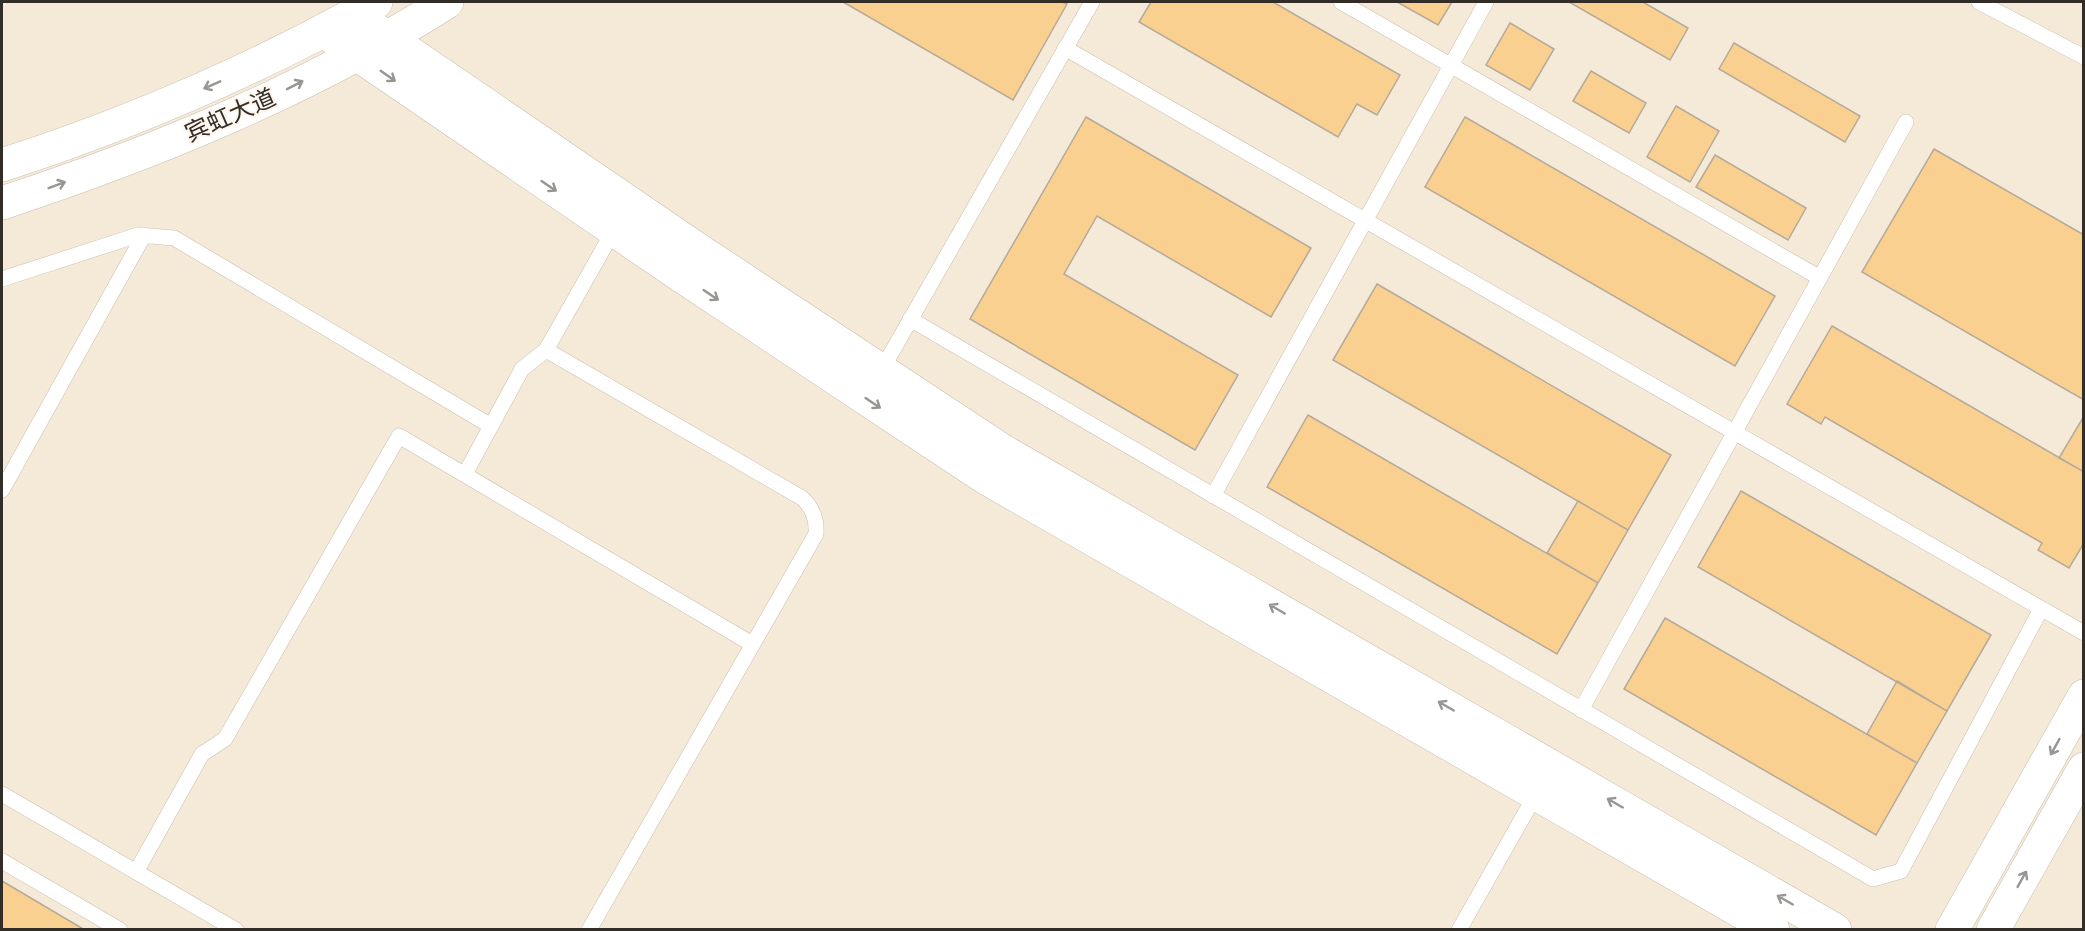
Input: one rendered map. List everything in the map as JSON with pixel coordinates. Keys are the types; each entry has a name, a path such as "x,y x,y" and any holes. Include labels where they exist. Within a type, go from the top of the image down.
{"street":[{"name":"宾虹大道","path":"2,203 123,161 195,132 356,54 447,2"},
{"name":"宾虹大道","path":"2,165 110,128 182,99 323,31 365,8"},
{"path":"365,8 386,37 697,249 1003,451 1835,930"},
{"path":"323,31 614,230 986,478 1773,930"},
{"path":"1952,930 2084,696"},
{"path":"1993,930 2084,769"}],"lane":[{"path":"880,370 1092,2"},
{"path":"1341,2 1820,278"},
{"path":"1213,496 1486,2"},
{"path":"1979,2 2084,57"},
{"path":"1065,48 2084,633"},
{"path":"1581,710 1906,122"},
{"path":"465,474 522,369 546,350 614,230"},
{"path":"2,279 138,235 174,238 491,426"},
{"path":"2,490 144,235"},
{"path":"910,319 1873,879 1901,872 2041,609"},
{"path":"546,350 809,505 814,513 816,534 589,930"},
{"path":"136,872 202,754 225,739 399,436 752,644"},
{"path":"2,794 236,930"},
{"path":"1459,930 1536,794"},
{"path":"2,861 120,930"}],"building":[{"path":"843,2 1062,2 1067,4 1013,100"},
{"path":"1151,2 1273,2 1400,75 1377,115 1357,104 1338,137 1139,22"},
{"path":"1397,2 1452,2 1438,25"},
{"path":"1569,2 1643,2 1688,28 1670,60"},
{"path":"1510,23 1554,49 1530,90 1486,65"},
{"path":"1734,43 1860,116 1845,142 1719,69"},
{"path":"1591,71 1646,103 1629,133 1573,101"},
{"path":"1676,106 1719,131 1690,182 1647,157"},
{"path":"1086,117 1311,248 1271,317 1097,216 1064,274 1238,375 1195,450 970,319"},
{"path":"1465,117 1775,296 1735,366 1425,187"},
{"path":"1934,149 2084,235 2084,400 1862,272"},
{"path":"1715,155 1806,208 1788,240 1696,187"},
{"path":"1377,284 1671,455 1628,530 1333,360"},
{"path":"1832,326 2084,472 2084,543 2069,568 2038,550 2042,543 1825,417 1821,424 1787,404"},
{"path":"1308,415 1598,583 1557,654 1267,487"},
{"path":"2084,416 2084,472 2059,458"},
{"path":"1741,491 1991,635 1947,711 1698,567"},
{"path":"1578,501 1628,530 1598,583 1547,553"},
{"path":"1665,618 1917,763 1876,835 1624,689"},
{"path":"1897,681 1947,711 1917,763 1867,734"},
{"path":"2,881 85,930 2,930"}]}
